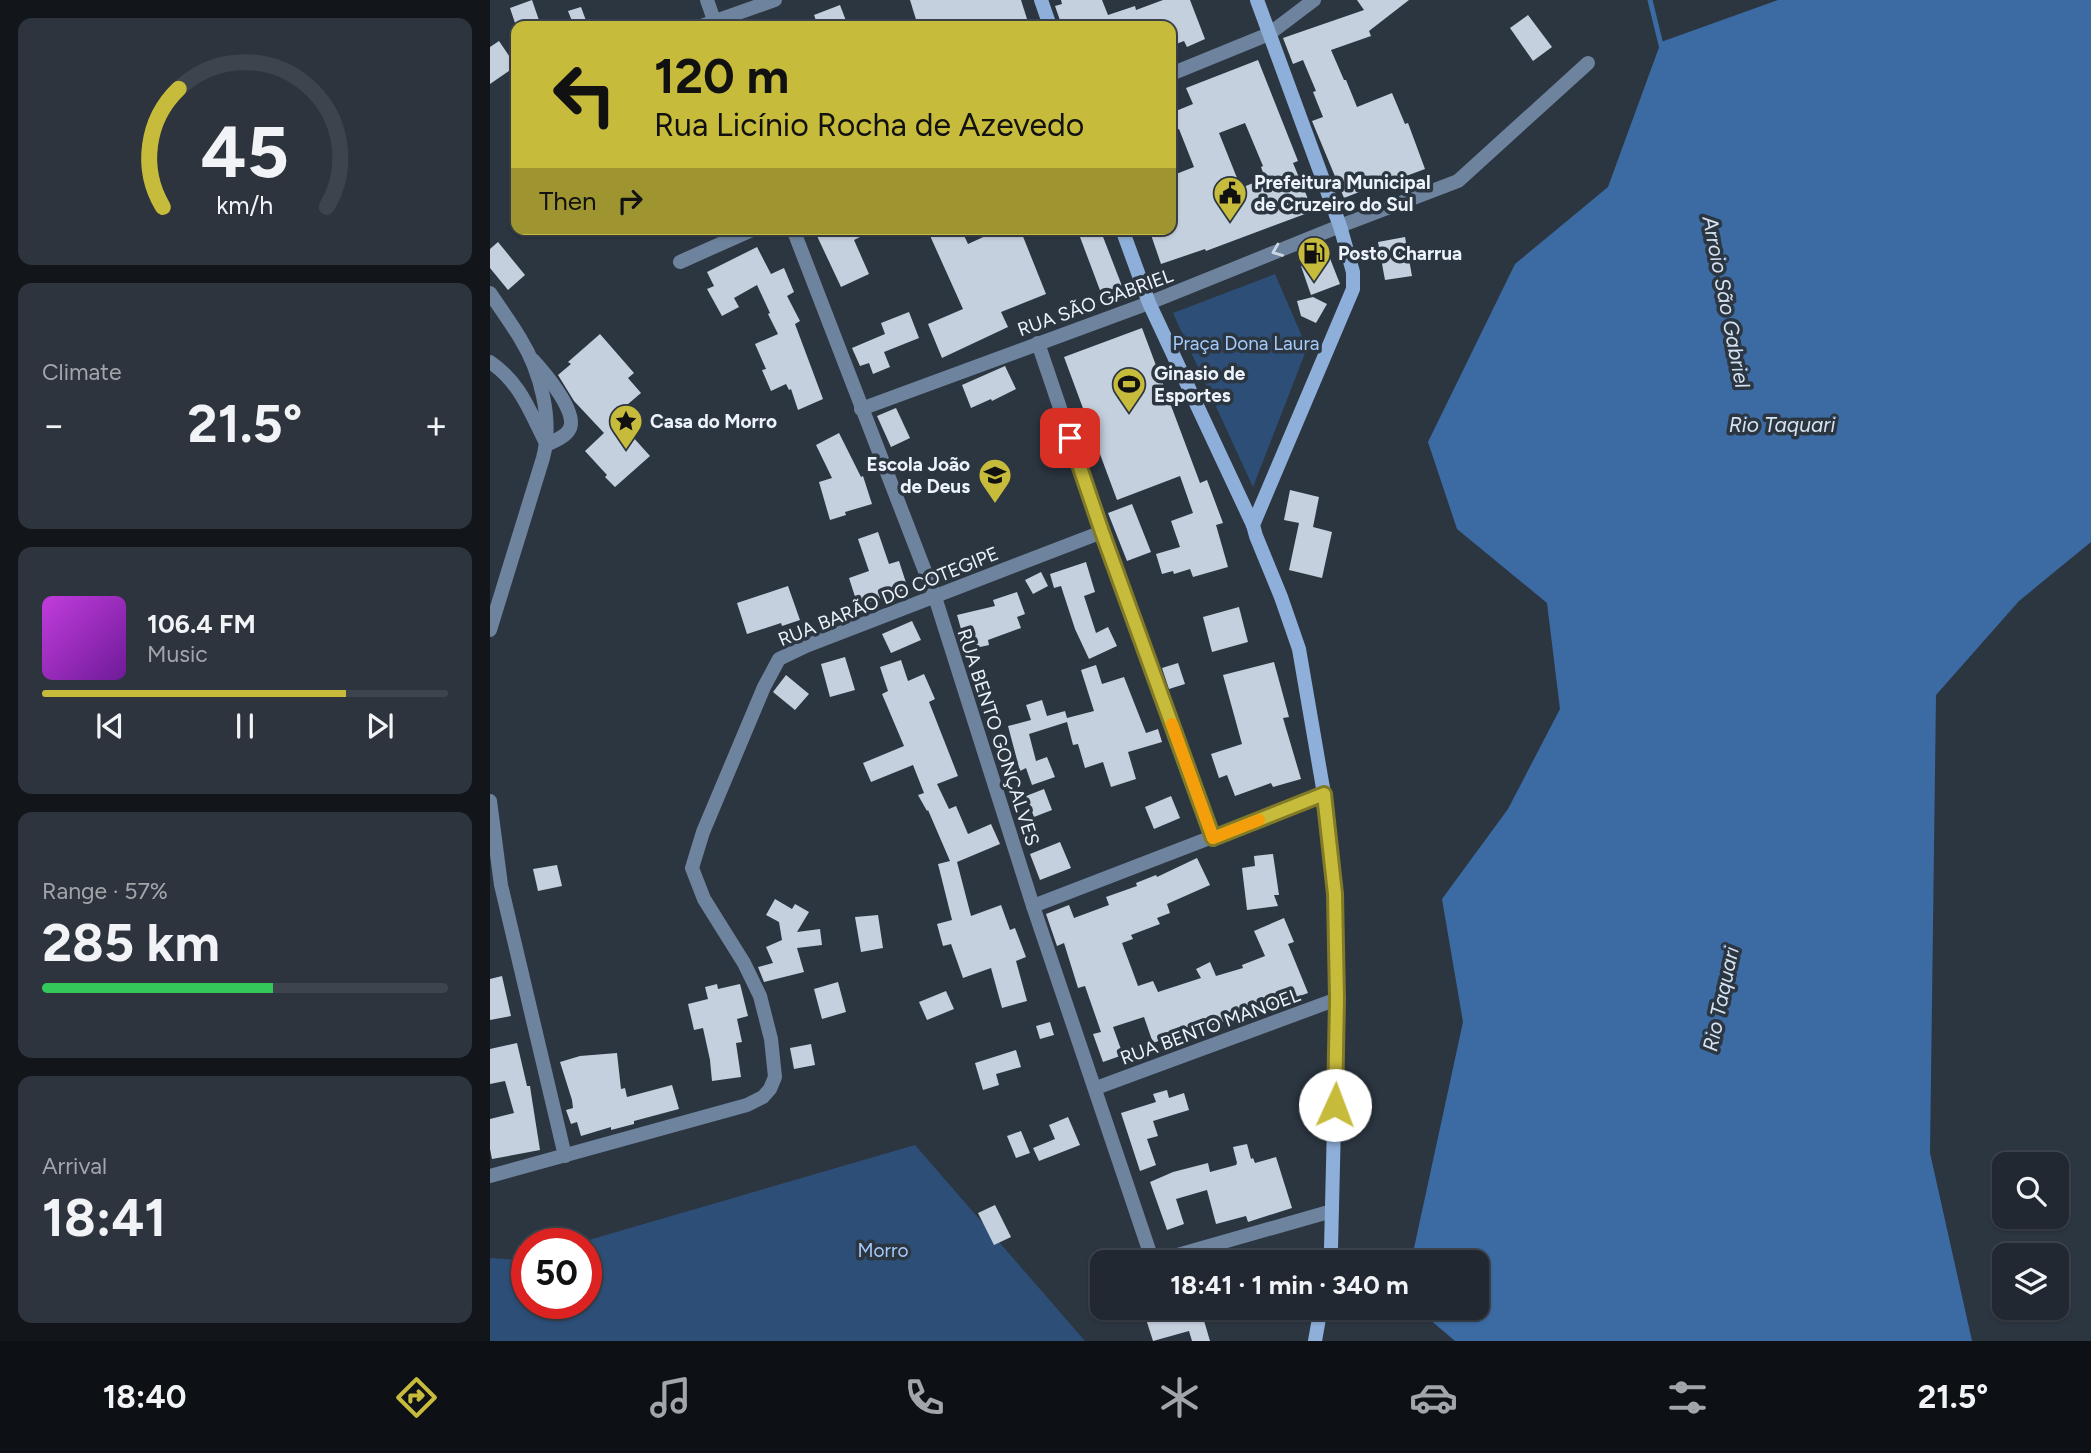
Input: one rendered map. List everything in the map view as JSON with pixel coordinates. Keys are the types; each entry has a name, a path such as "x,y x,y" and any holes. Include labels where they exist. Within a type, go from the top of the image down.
{"main road":[{"path":"1041,0 1048,21"},
{"path":"1253,525 1353,289 1353,272 1340,226 1257,0"},
{"path":"1124,235 1149,303 1253,525 1299,649 1324,794 1335,894 1337,999 1331,1250"},
{"path":"1315,1341 1319,1320"}],"street":[{"path":"707,0 710,21"},
{"path":"721,21 775,0"},
{"path":"1176,72 1269,34 1314,0"},
{"name":"RUA SÃO GABRIEL","path":"861,409 1149,303 1458,181 1588,63"},
{"path":"680,262 741,235"},
{"name":"RUA BENTO GONÇALVES","path":"795,235 935,597 1033,906 1149,1250"},
{"path":"490,293 521,339 529,356 544,404 548,430 546,445 490,630"},
{"path":"1038,343 1102,532 1213,838"},
{"path":"529,356 546,374 572,421 564,436 546,445"},
{"path":"490,362 504,371 518,388 546,445"},
{"name":"RUA BARÃO DO COTEGIPE","path":"565,1156 747,1105 770,1089 775,1077 771,1039 760,996 744,963 704,898 692,868 702,832 764,687 779,659 806,646 1102,532"},
{"path":"1033,906 1324,794"},
{"path":"490,801 501,885 565,1156 490,1176"},
{"name":"RUA BENTO MANOEL","path":"1096,1088 1337,999"},
{"path":"1195,1250 1332,1211"}],"green space":[{"name":"Praça Dona Laura","path":"1275,274 1307,348 1253,487 1173,313"},
{"name":"Morro","path":"915,1145 1085,1341 490,1341 490,1258 511,1259 511,1319 602,1319 602,1236"}],"water":[{"name":"Rio Taquari","path":"1778,0 2091,0 2091,542 2019,601 1936,695 1930,1153 1972,1341 1455,1341 1430,1320 1489,1320 1489,1250 1414,1250 1463,1022 1442,899 1508,809 1560,709 1547,603 1457,529 1428,442 1515,264 1608,187 1661,42"}],"building":[{"path":"532,0 539,21 514,21 510,8"},
{"path":"910,0 1021,0 1027,19 1021,21 916,21"},
{"path":"1061,0 1102,0 1108,15 1135,6 1136,10 1163,0 1190,0 1205,39 1187,47 1184,41 1176,44 1176,21 1060,21 1055,6 1062,4"},
{"path":"1357,0 1409,0 1369,31 1371,36 1331,50 1357,107 1392,93 1405,124 1408,123 1425,169 1344,198 1312,121 1323,117 1313,92 1316,91 1303,60 1293,64 1283,38 1364,10"},
{"path":"840,5 846,21 816,21 814,15"},
{"path":"581,7 586,21 572,21 568,11"},
{"path":"1528,15 1552,47 1533,61 1510,28"},
{"path":"499,41 511,59 511,69 490,84 490,47"},
{"path":"1258,60 1298,161 1293,163 1313,211 1206,251 1205,249 1161,264 1151,235 1176,235 1176,174 1194,167 1179,129 1176,129 1176,111 1193,104 1186,88","holes":["1245,123 1263,166 1261,167 1265,178 1241,188 1219,133"]},
{"path":"864,235 854,240 869,274 841,287 817,236"},
{"path":"930,235 964,235 968,244 988,235 1022,235 1046,294 1001,312 1008,327 942,358 928,324 963,309"},
{"path":"1079,235 1102,235 1122,286 1101,293"},
{"path":"1405,237 1412,276 1385,280 1378,242"},
{"path":"498,242 525,275 508,290 490,268 490,249"},
{"path":"757,247 771,274 784,268 794,292 787,296 800,321 795,324 823,399 798,410 791,389 789,390 786,384 771,391 762,370 766,369 755,344 778,334 757,285 734,298 739,307 722,316 707,289 714,286 707,272"},
{"path":"1329,256 1340,284 1311,295 1301,266"},
{"path":"1313,297 1327,304 1316,323 1301,316 1297,301"},
{"path":"909,312 919,338 884,352 890,367 873,374 869,363 860,366 852,348 885,334 881,323"},
{"name":"Ginasio de Esportes","path":"1142,328 1200,483 1207,480 1223,523 1216,525 1228,567 1193,577 1190,569 1174,574 1173,571 1162,574 1156,554 1180,547 1171,521 1193,513 1180,476 1117,500 1064,357"},
{"path":"600,334 634,373 628,378 641,393 614,416 650,456 615,487 585,451 604,433 574,401 558,375 571,364 568,362"},
{"path":"1005,366 1016,389 971,408 962,385"},
{"path":"896,408 910,438 891,447 877,416"},
{"path":"839,433 861,477 863,476 872,504 845,512 846,515 830,520 819,482 832,478 816,445"},
{"path":"1290,490 1319,497 1313,527 1332,532 1322,578 1289,570 1299,523 1284,520"},
{"path":"1132,504 1151,552 1127,561 1108,513"},
{"path":"878,532 889,564 899,561 908,589 858,606 849,578 869,571 858,539"},
{"path":"1086,562 1095,592 1084,596 1096,633 1108,627 1117,646 1089,659 1075,629 1061,586 1054,588 1050,574"},
{"path":"1041,572 1048,586 1033,594 1025,580"},
{"path":"788,586 800,620 747,634 737,603"},
{"path":"1017,592 1025,614 1017,617 1021,628 988,640 989,645 967,650 957,615 995,606 993,600"},
{"path":"1239,607 1248,642 1212,652 1203,617"},
{"path":"912,621 921,640 891,653 882,634"},
{"path":"845,657 855,690 830,697 821,664"},
{"path":"901,660 908,681 924,674 935,699 929,702 958,776 937,784 949,809 956,806 968,834 991,824 1000,844 957,862 971,916 1001,905 1010,930 1015,928 1026,957 1016,961 1027,1001 1002,1008 991,968 963,978 951,944 943,946 937,924 952,920 938,864 950,861 928,810 918,795 924,793 913,765 871,782 863,763 904,746 882,694 888,691 880,667"},
{"path":"1274,662 1289,717 1283,718 1301,779 1273,787 1271,783 1235,796 1227,775 1219,778 1211,754 1242,744 1223,675"},
{"path":"1178,663 1185,684 1169,689 1162,668"},
{"path":"1096,665 1102,684 1124,677 1146,733 1158,729 1162,742 1128,752 1136,779 1111,787 1103,762 1085,768 1078,744 1073,745 1067,722 1029,734 1036,761 1047,757 1055,777 1032,785 1026,768 1020,771 1008,726 1031,720 1026,705 1042,700 1047,716 1065,711 1067,718 1094,711 1081,670"},
{"path":"786,675 809,694 795,710 773,692"},
{"path":"1044,789 1052,810 1034,817 1026,796"},
{"path":"1171,796 1180,818 1154,829 1145,807"},
{"path":"1060,842 1071,868 1040,880 1030,854"},
{"path":"1273,854 1279,895 1274,895 1278,906 1247,910 1242,868 1255,866 1254,856"},
{"path":"1197,858 1210,885 1167,904 1170,913 1157,918 1160,924 1131,935 1133,939 1122,943 1138,986 1153,981 1158,992 1201,978 1196,969 1210,962 1216,976 1243,968 1242,965 1265,956 1254,931 1284,918 1294,942 1288,944 1308,993 1204,1028 1203,1023 1172,1032 1173,1036 1153,1043 1144,1017 1113,1027 1123,1055 1103,1062 1093,1034 1101,1032 1085,986 1078,988 1064,943 1057,946 1046,914 1069,905 1074,918 1109,905 1106,897 1137,886 1136,883 1156,875 1157,877"},
{"path":"557,865 562,886 538,891 533,869"},
{"path":"775,899 792,909 795,904 809,912 797,932 820,929 822,945 797,948 804,972 764,982 758,967 773,963 766,947 782,940 779,922 766,915"},
{"path":"878,915 883,948 861,952 855,917"},
{"path":"502,976 511,1016 490,1020 490,979"},
{"path":"838,982 846,1012 822,1019 814,989"},
{"path":"717,984 718,989 740,984 748,1016 737,1019 742,1042 736,1043 741,1077 712,1081 703,1028 694,1030 688,1004 708,999 705,987"},
{"path":"946,991 954,1009 927,1020 919,1002"},
{"path":"1050,1022 1054,1035 1040,1039 1036,1026"},
{"path":"517,1043 527,1086 530,1086 540,1150 492,1159 490,1119 514,1113 505,1081 490,1084 490,1049"},
{"path":"811,1044 815,1065 794,1069 790,1048"},
{"path":"1016,1050 1021,1067 996,1074 999,1085 983,1090 975,1063"},
{"path":"617,1053 621,1089 625,1088 627,1097 672,1085 679,1109 634,1121 634,1124 611,1130 611,1127 581,1136 577,1122 571,1124 566,1110 573,1108 572,1100 560,1062 580,1056"},
{"path":"1167,1090 1169,1098 1184,1093 1189,1110 1153,1121 1158,1136 1147,1139 1156,1165 1140,1171 1121,1113 1156,1102 1153,1094"},
{"path":"1068,1117 1080,1145 1039,1161 1033,1148 1055,1139 1049,1125"},
{"path":"1021,1131 1030,1153 1016,1158 1007,1136"},
{"path":"1247,1144 1251,1159 1253,1158 1255,1163 1276,1157 1292,1208 1248,1222 1246,1216 1216,1224 1207,1190 1176,1199 1184,1224 1167,1230 1150,1182 1173,1172 1208,1163 1210,1172 1236,1165 1233,1147"},
{"path":"995,1205 1011,1237 994,1245 978,1213"},
{"path":"1146,1320 1204,1320 1210,1341 1192,1341 1189,1331 1153,1341"}],"waterway":[{"name":"Arroio São Gabriel","path":"1650,0 1662,49"}],"slow traffic":[{"path":"1172,724 1213,838 1259,820"}],"place":[{"name":"Prefeitura Municipal de Cruzeiro do Sul","path":"1230,223"},
{"name":"Posto Charrua","path":"1314,283"},
{"name":"Ginasio de Esportes","path":"1129,414"},
{"name":"Casa do Morro","path":"626,451"},
{"name":"Escola João de Deus","path":"995,505"}],"route":[{"path":"1070,438 1213,838 1324,794 1335,894 1335,1105"}]}
